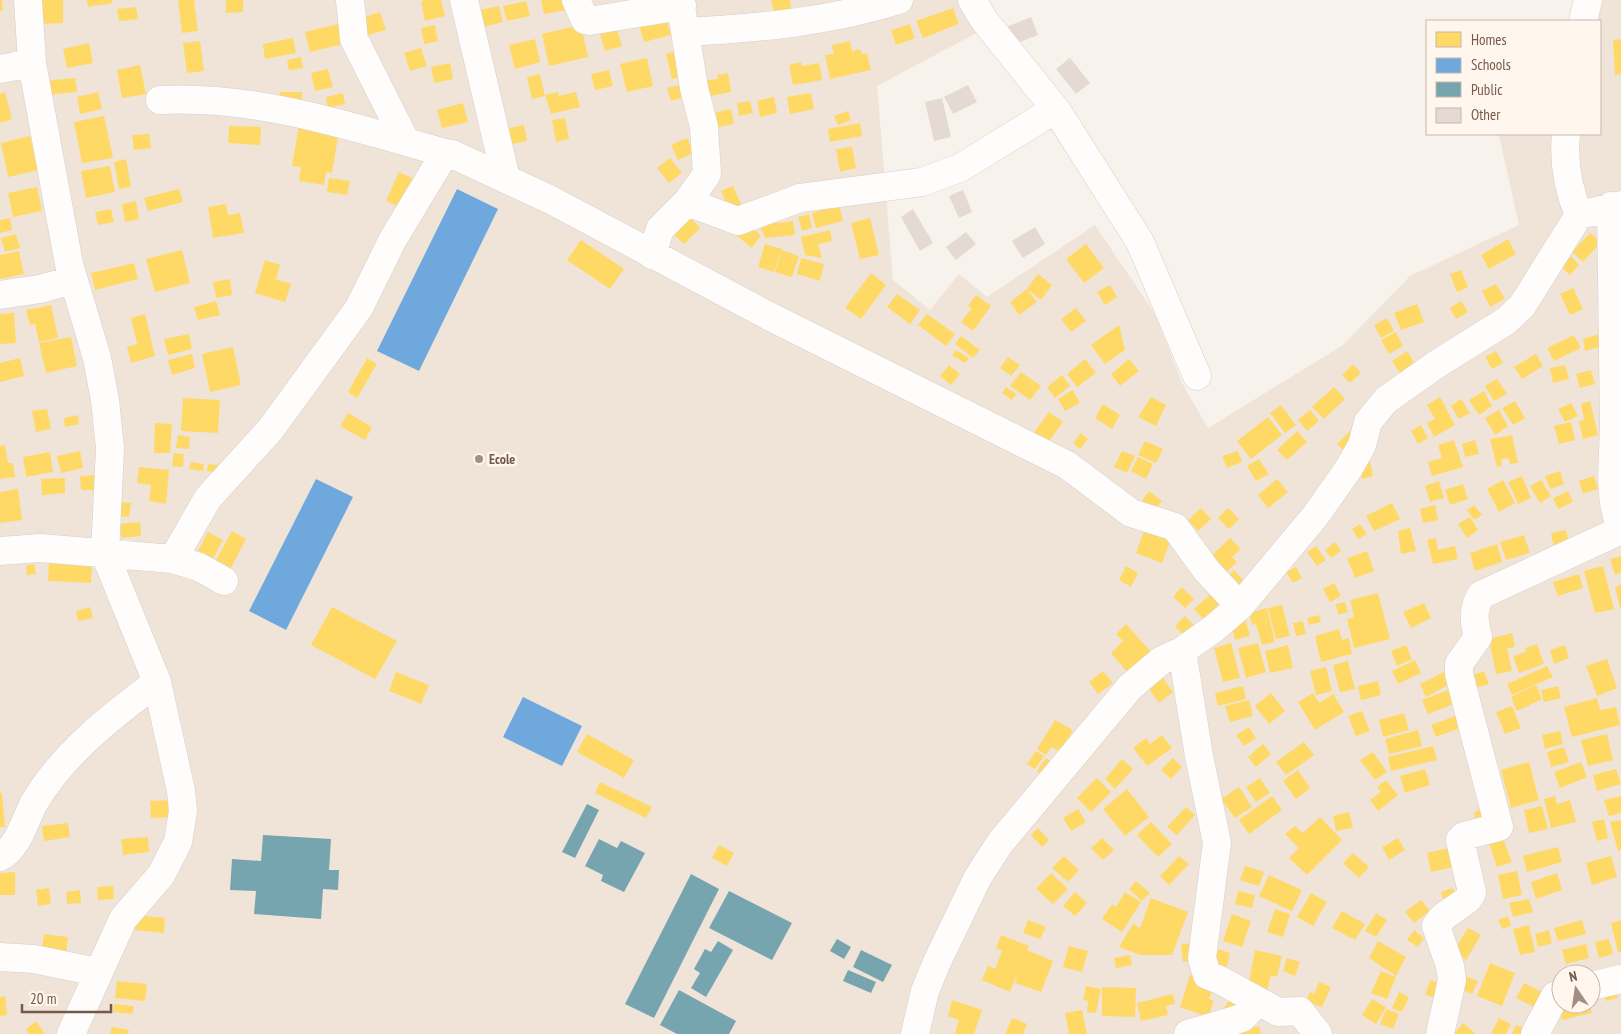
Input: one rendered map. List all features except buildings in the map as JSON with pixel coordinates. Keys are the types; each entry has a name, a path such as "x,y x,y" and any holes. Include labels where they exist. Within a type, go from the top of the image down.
{"street":[{"path":"28,0 32,63 73,280 97,358 108,430 110,457 105,554 157,682 181,791 183,811 178,842 161,875 123,919 97,972 71,1034"},
{"path":"350,0 354,39 406,142"},
{"path":"464,0 506,179"},
{"path":"576,0 586,20 589,21 682,13 775,26 858,13 899,0"},
{"path":"972,0 984,20 1057,111 1140,242 1197,376"},
{"path":"1583,20 1588,0"},
{"path":"652,255 660,229 687,202 707,174 704,127 694,88 682,13"},
{"path":"0,69 32,63"},
{"path":"160,100 238,103 321,119 445,153 506,179 833,349 1067,465 1131,513 1175,528 1207,571 1240,606"},
{"path":"687,202 738,221 800,198 922,182 960,168 1041,118 1057,111"},
{"path":"1566,135 1564,152 1569,193 1579,215"},
{"path":"173,559 208,498 270,430 358,308 393,239 445,153"},
{"path":"915,1034 925,991 978,877 1000,843 1130,687 1162,660 1182,651 1213,629 1240,606 1316,515 1344,476 1362,445 1368,422 1386,400 1437,364 1506,321 1522,306 1579,215 1616,206 1618,449 1612,493 1614,510 1621,529 1481,595 1474,606 1478,638 1459,664 1459,674 1498,827 1464,836 1460,840 1472,892 1468,899 1444,915 1436,926 1450,966 1452,980 1440,1034"},
{"path":"0,295 40,289 73,280"},
{"path":"0,551 40,548 173,559 199,567 224,581"},
{"path":"1182,651 1199,756 1217,843 1202,958 1207,975 1220,980 1278,1012 1300,1011 1318,1034"},
{"path":"0,857 13,846 39,796 74,749 157,682"},
{"path":"0,957 34,959 97,972"},
{"path":"1601,984 1621,979"},
{"path":"1188,1034 1242,1018 1258,1002"},
{"path":"1535,1034 1551,1004"}],"shaded area":[{"path":"0,0 962,0 984,29 877,86 893,280 930,310 959,274 987,297 1095,225 1155,314 1182,383 1208,428 1343,345 1410,276 1519,225 1499,135 1601,135 1601,20 1583,20 1588,0 1621,0 1621,1034 0,1034"}],"place":[{"name":"Ecole","path":"479,459"}]}
